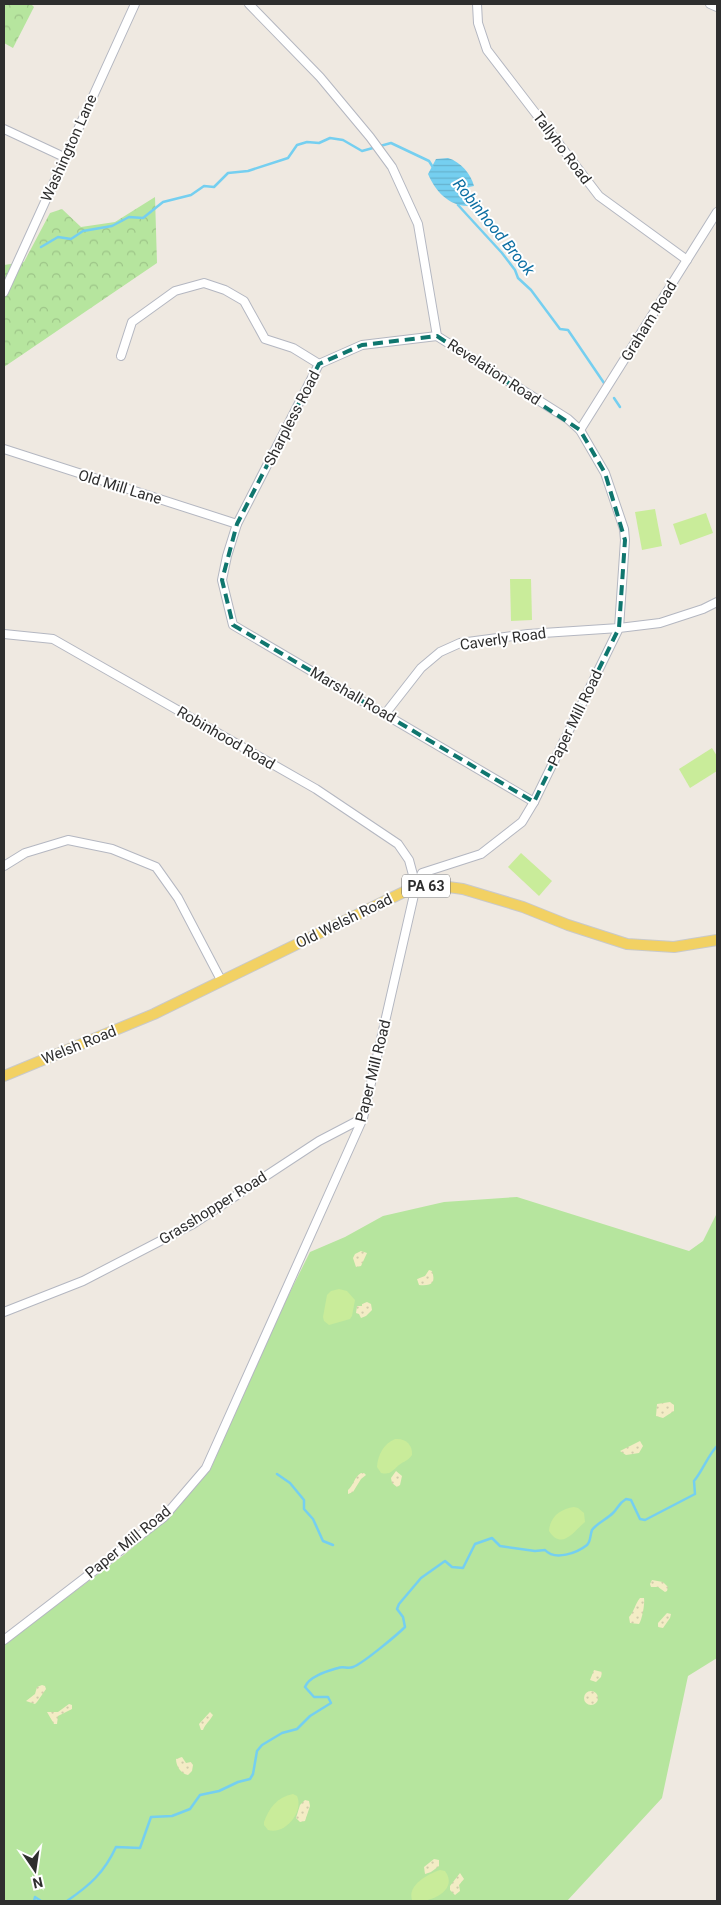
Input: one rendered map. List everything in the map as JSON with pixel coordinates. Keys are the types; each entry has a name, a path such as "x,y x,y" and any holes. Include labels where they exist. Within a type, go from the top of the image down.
{"main road":[{"name":"Old Welsh Road","path":"154,1014 416,886 441,886 463,889 523,907 568,925 627,944 674,947 717,940"},
{"name":"Welsh Road","path":"4,1076 154,1014"}],"street":[{"name":"Washington Lane","path":"4,292 135,4"},
{"name":"Revelation Road","path":"249,4 320,77 370,137 392,167 418,224 437,336 568,419 580,430 606,473 624,529 625,540 619,628"},
{"name":"Tallyho Road","path":"477,4 478,24 487,50 598,196 688,260"},
{"path":"710,4 717,7"},
{"path":"4,129 64,157"},
{"name":"Graham Road","path":"580,430 717,212"},
{"path":"121,356 132,322 175,291 204,283 225,290 244,301 265,339 293,348 319,364"},
{"name":"Sharpless Road","path":"227,556 237,524 319,364 362,346 437,336"},
{"name":"Old Mill Lane","path":"4,449 237,524"},
{"name":"Marshall Road","path":"227,556 222,580 233,625 534,802"},
{"path":"619,628 660,623 703,609 717,602"},
{"name":"Caverly Road","path":"386,714 421,668 440,652 460,643 528,634 619,628"},
{"name":"Paper Mill Road","path":"4,1640 164,1517 206,1468 363,1118 416,886 422,874 481,854 522,822 534,802 619,628"},
{"name":"Robinhood Road","path":"4,634 53,640 316,788 398,844 409,860 416,886"},
{"path":"4,866 26,853 68,840 112,849 156,867 178,898 221,980"},
{"name":"Grasshopper Road","path":"4,1312 83,1281 193,1224 319,1141 363,1118"}],"highlighted area":[{"path":"437,336 580,430 605,473 625,540 619,628 534,802 233,625 222,580 237,524 319,364 362,345"}],"green space":[{"path":"4,4 31,4 34,7 13,48 4,43"},
{"path":"155,197 157,263 4,367 4,265 24,262 50,213 62,209 81,227 115,222"},
{"path":"655,509 662,546 642,550 635,512"},
{"path":"706,513 713,533 680,545 673,524"},
{"path":"510,579 531,579 532,620 511,621"},
{"path":"712,748 717,756 717,771 690,788 679,769"},
{"path":"521,853 552,881 539,896 508,867"},
{"path":"517,1197 689,1251 703,1241 717,1213 717,1658 688,1676 662,1798 567,1901 4,1901 4,1644 125,1554 168,1518 211,1468 276,1320 310,1252 345,1237 383,1216 444,1202"},
{"path":"339,1289 347,1291 355,1300 352,1316 350,1319 329,1325 324,1321 323,1317 327,1295 331,1291"},
{"path":"395,1439 408,1443 412,1455 391,1472 381,1473 377,1467 380,1454 387,1444"},
{"path":"574,1507 584,1513 585,1522 568,1537 559,1539 554,1537 549,1531 554,1517 565,1509"},
{"path":"293,1794 297,1796 299,1802 296,1815 281,1829 275,1831 268,1830 264,1822 268,1812 278,1800"},
{"path":"440,1870 445,1871 449,1878 445,1890 433,1898 418,1901 412,1900 411,1895 415,1885 430,1874"}],"sand":[{"path":"361,1251 367,1253 361,1266 356,1267 353,1258 355,1254"},
{"path":"429,1270 432,1271 433,1275 432,1283 419,1285 417,1279 425,1276"},
{"path":"367,1302 371,1304 372,1310 361,1318 356,1313 357,1306 362,1306 362,1304"},
{"path":"670,1402 674,1405 674,1411 663,1418 656,1416 657,1404"},
{"path":"640,1441 643,1446 639,1453 626,1455 620,1451"},
{"path":"396,1471 402,1476 400,1485 397,1487 392,1483 391,1478"},
{"path":"361,1473 366,1475 361,1479 353,1492 348,1494 348,1490"},
{"path":"652,1580 663,1582 668,1587 667,1591 665,1592 658,1587 651,1587"},
{"path":"640,1598 644,1598 644,1601 640,1622 639,1624 630,1623 629,1617"},
{"path":"667,1613 671,1614 670,1618 663,1628 658,1627 658,1623"},
{"path":"594,1670 602,1672 601,1677 596,1682 590,1680"},
{"path":"42,1685 46,1689 35,1704 26,1701 35,1694 37,1687"},
{"path":"591,1691 596,1693 598,1698 596,1703 591,1705 586,1703 584,1698 586,1693"},
{"path":"69,1704 72,1705 72,1709 58,1716 57,1724 54,1724 47,1712 58,1712"},
{"path":"210,1712 213,1715 203,1730 201,1730 199,1724"},
{"path":"182,1757 186,1763 191,1762 193,1765 192,1771 188,1775 179,1769 177,1764 176,1759"},
{"path":"305,1800 309,1801 310,1806 305,1821 300,1822 296,1818 300,1805"},
{"path":"434,1859 439,1860 439,1866 425,1874 424,1867"},
{"path":"460,1873 464,1879 459,1885 460,1891 455,1895 450,1890 450,1886"}],"water":[{"path":"448,158 461,165 473,182 474,186 469,187 465,192 466,198 470,201 469,206 456,204 444,197 428,174 436,159"}],"waterway":[{"name":"Robinhood Brook","path":"41,247 58,237 71,239 83,231 112,226 129,217 143,218 163,202 191,195 204,186 214,187 228,173 248,171 288,158 297,145 307,142 319,143 330,138 343,140 362,151 391,143 429,161 434,169"},
{"name":"Robinhood Brook","path":"458,205 502,253 515,270 518,278 531,290 560,329 568,330 604,383"},
{"name":"Robinhood Brook","path":"614,398 620,407"},
{"path":"67,1901 96,1878 107,1864 116,1847 140,1848 151,1817 172,1816 190,1809 200,1795 219,1791 238,1782 250,1779 253,1774 257,1751 262,1745 282,1733 297,1729 310,1716 331,1703 328,1697 314,1697 305,1687 307,1683 324,1672 340,1667 351,1668 357,1665 401,1631 405,1627 403,1617 397,1609 399,1604 421,1578 445,1561 452,1567 463,1568 475,1544 492,1538 500,1546 535,1551 545,1550 554,1555 566,1555 578,1551 587,1545 592,1530 611,1515 626,1499 631,1500 640,1519 645,1520 695,1494 694,1481 717,1446"},
{"path":"277,1474 290,1483 304,1500 304,1509 313,1519 323,1541 333,1545"},
{"path":"34,1901 35,1897 41,1901"}]}
